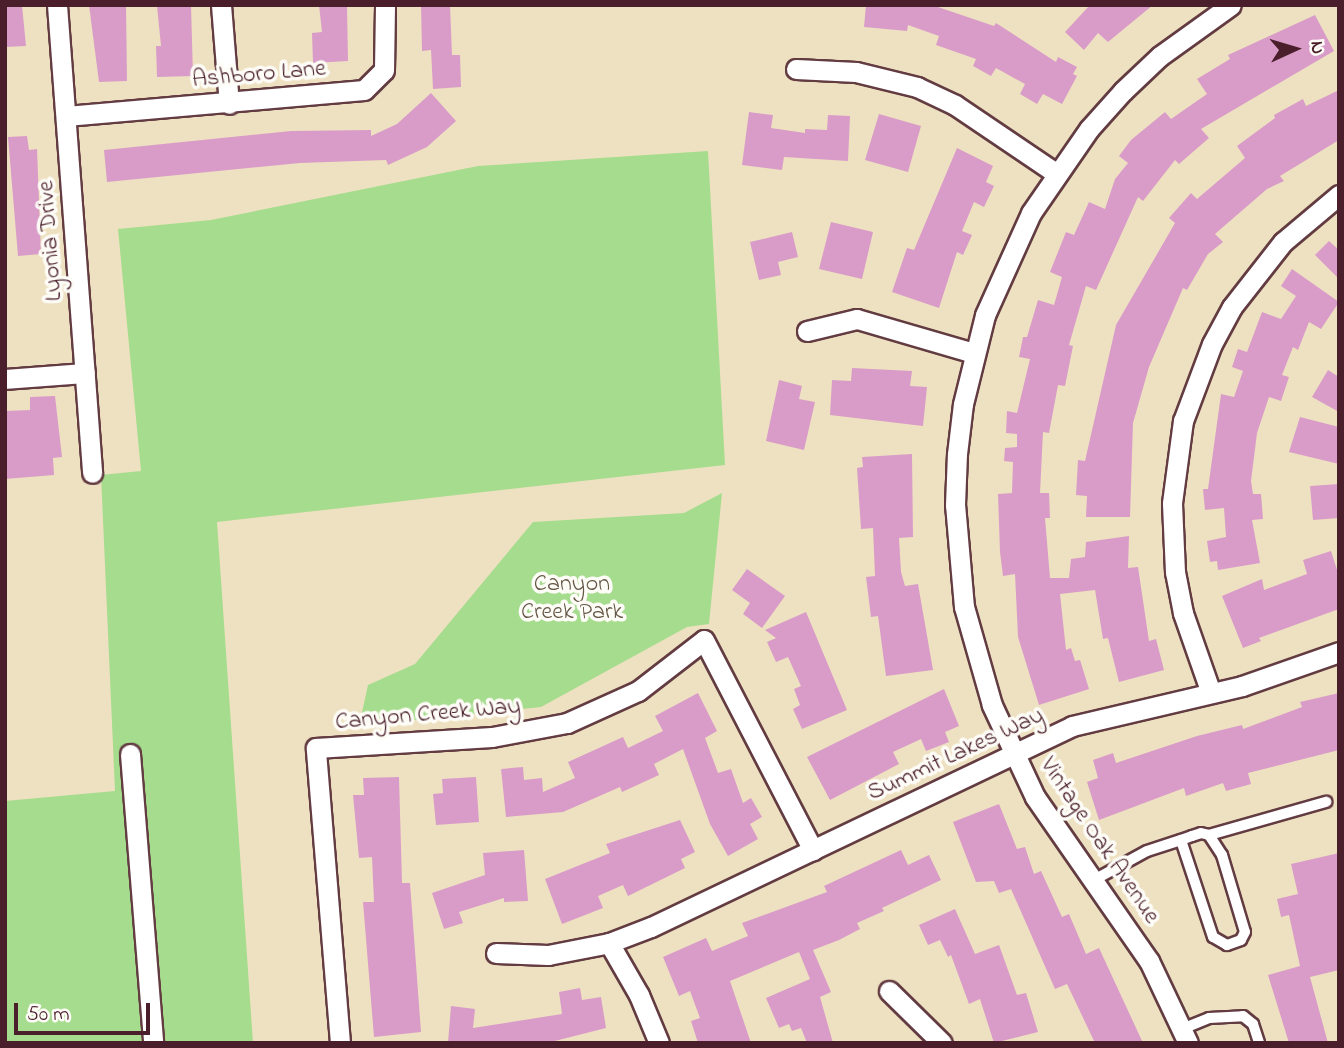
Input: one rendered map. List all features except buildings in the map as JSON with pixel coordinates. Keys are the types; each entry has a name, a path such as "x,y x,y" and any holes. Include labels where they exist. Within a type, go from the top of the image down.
{"street":[{"name":"Lyonia Drive","path":"57,5 92,473"},
{"path":"221,5 229,104"},
{"name":"Ashboro Lane","path":"66,116 229,104 365,90 376,83 384,71 385,5"},
{"name":"Vintage Oak Avenue","path":"1185,1036 1149,961 1042,808 1013,754 976,657 957,556 957,454 974,353 1008,258 1056,173 1123,91 1160,56 1231,5"},
{"path":"796,69 856,72 917,88 955,105 1056,173"},
{"path":"1210,694 1183,613 1173,549 1172,503 1183,421 1212,344 1232,307 1283,242 1339,195"},
{"path":"807,331 857,319 974,353"},
{"path":"5,379 85,373"},
{"name":"Canyon Creek Way","path":"340,1043 316,748 492,737 568,723 638,691 704,640 813,849"},
{"name":"Summit Lakes Way","path":"496,953 548,955 609,943 1013,754 1101,717 1210,694 1339,652"},
{"path":"130,754 153,1043"},
{"path":"609,943 639,995 659,1043"},
{"path":"889,991 942,1043"}],"lane":[{"path":"1094,880 1147,851 1181,840 1213,839 1326,802"},
{"path":"1181,840 1213,937 1227,945 1241,940 1245,932 1213,839"},
{"path":"1185,1036 1209,1018 1243,1016 1253,1024 1259,1043"}],"green space":[{"path":"708,151 725,465 217,522 253,1043 5,1043 5,801 115,791 101,475 141,471 118,229 211,220 478,166"},
{"name":"Canyon Creek Park","path":"722,493 709,624 687,627 541,707 359,726 368,685 415,664 533,522 684,513"}]}
